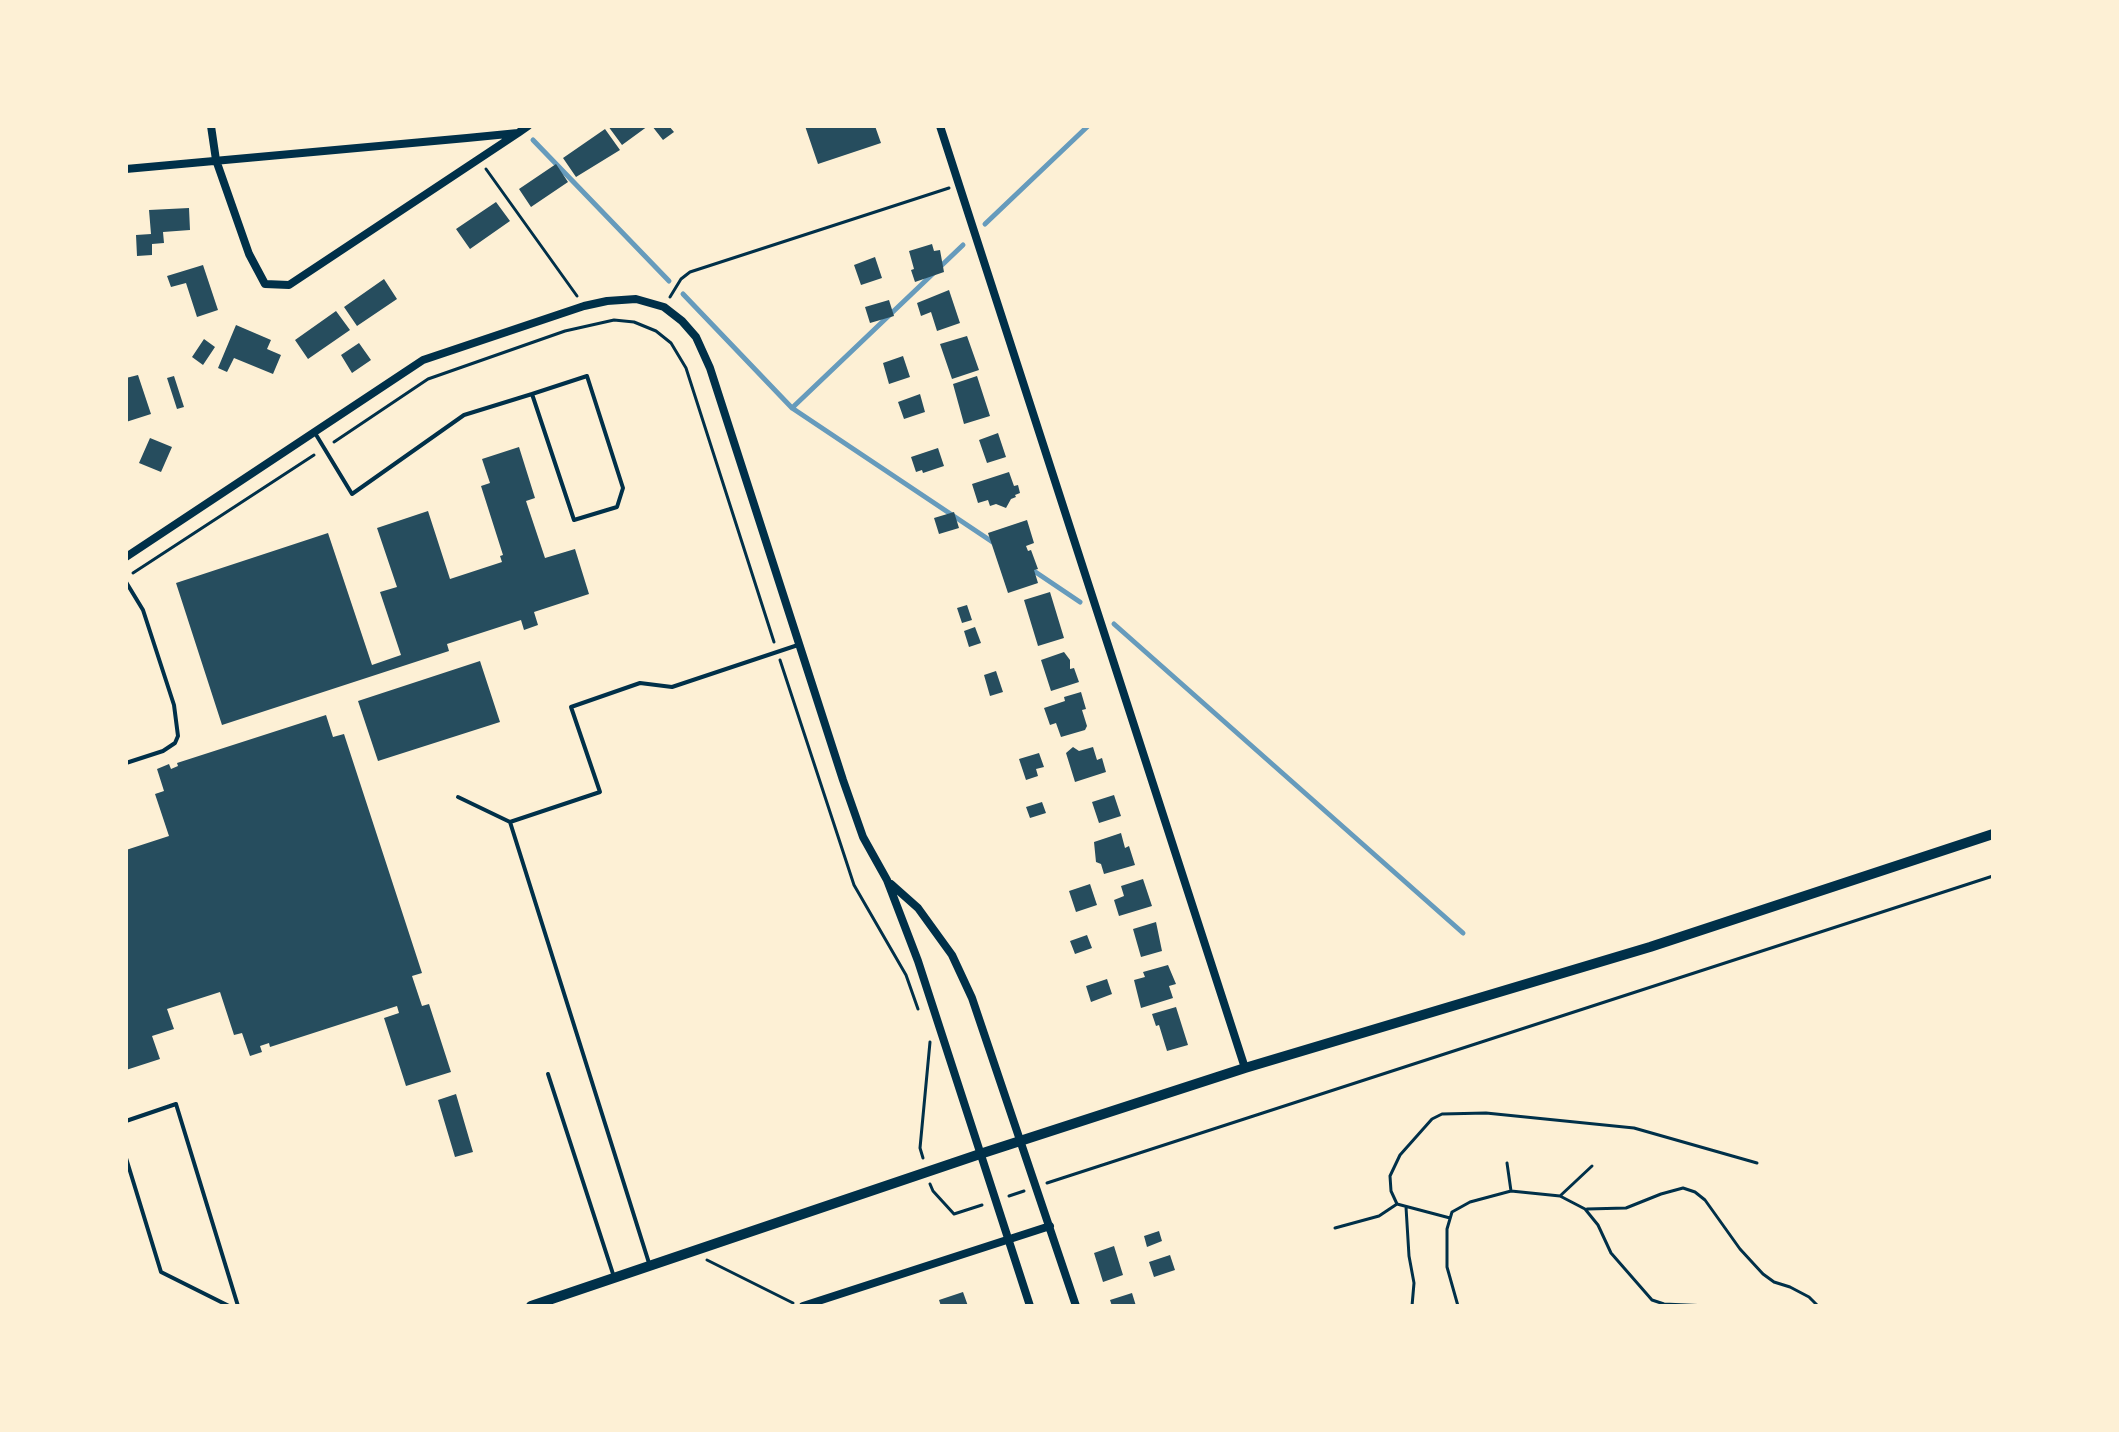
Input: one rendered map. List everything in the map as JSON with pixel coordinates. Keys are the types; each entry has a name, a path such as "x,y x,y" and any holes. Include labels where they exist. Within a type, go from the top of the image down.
{"street":[{"path":"211,126 216,160 249,254 265,284 289,285 528,126"},
{"path":"940,126 1245,1068"},
{"path":"126,169 518,133"},
{"path":"126,557 423,360 584,306 636,299 664,307 682,321 696,337 710,368 863,837 887,880 918,961 1030,1306"},
{"path":"531,1306 1245,1068 1650,947 1993,834"},
{"path":"887,880 918,908 952,955 972,998 1023,1141 1076,1306"},
{"path":"802,1306 1050,1226"}],"lane":[{"path":"314,432 352,494 464,415 587,376 623,488 617,507 574,520 532,394"},
{"path":"126,580 143,610 174,705 178,736 175,743 163,751 126,763"},
{"path":"458,797 510,822 600,792 571,707 640,683 672,687 799,645"},
{"path":"510,822 650,1266"},
{"path":"548,1074 615,1278"},
{"path":"126,1121 176,1104 238,1306"},
{"path":"126,1158 161,1272 229,1306"}],"path":[{"path":"479,159 584,306"},
{"path":"664,307 681,279 690,272 958,185"},
{"path":"126,580 428,379 593,323 614,320 634,322 656,331 671,343 686,368 854,885 906,975 920,1014"},
{"path":"930,1040 920,1148 933,1191 954,1214 1993,876"},
{"path":"1450,1218 1397,1204 1391,1191 1390,1176 1400,1155 1432,1119 1442,1114 1456,1112 1634,1128 1757,1163"},
{"path":"1507,1163 1511,1191"},
{"path":"1560,1196 1592,1166"},
{"path":"1585,1209 1626,1208 1683,1188 1695,1192 1705,1200 1740,1249 1763,1274 1809,1297 1818,1306"},
{"path":"1458,1306 1447,1267 1447,1229 1452,1212 1470,1202 1511,1191 1560,1196 1585,1209 1598,1225 1611,1253 1652,1300 1664,1304 1709,1306"},
{"path":"1335,1228 1379,1216 1397,1204"},
{"path":"1406,1207 1414,1283 1412,1306"},
{"path":"693,1251 802,1306"}],"building":[{"path":"608,126 648,126 622,145"},
{"path":"652,126 669,126 674,132 663,140"},
{"path":"805,126 875,126 881,143 818,164"},
{"path":"605,129 620,150 576,177 563,158"},
{"path":"556,164 568,182 531,207 519,189"},
{"path":"496,202 510,221 470,249 456,229"},
{"path":"189,208 190,230 163,232 164,243 152,244 152,255 137,256 136,235 151,234 149,210"},
{"path":"932,244 934,251 940,250 944,272 915,282 909,251"},
{"path":"875,257 882,278 861,285 854,265"},
{"path":"203,265 218,310 197,317 186,283 171,287 167,276"},
{"path":"384,279 397,299 357,326 344,307"},
{"path":"949,290 960,323 937,331 931,312 921,316 917,303"},
{"path":"889,300 894,316 870,323 865,307"},
{"path":"336,311 350,330 308,359 295,340"},
{"path":"236,325 271,340 267,349 281,355 273,374 234,358 227,372 218,368"},
{"path":"967,336 979,370 952,379 940,344"},
{"path":"204,339 215,347 203,365 192,357"},
{"path":"359,343 371,360 352,373 341,355"},
{"path":"903,356 910,377 889,384 883,363"},
{"path":"138,375 151,414 126,422 126,378"},
{"path":"174,376 184,407 177,409 167,378"},
{"path":"977,376 990,416 964,424 953,384"},
{"path":"920,394 925,412 904,419 898,402"},
{"path":"998,433 1006,457 987,463 979,440"},
{"path":"150,438 172,447 161,472 139,463"},
{"path":"519,447 535,498 526,501 545,558 575,549 589,594 534,612 538,625 524,630 521,620 447,644 449,651 222,725 176,583 328,533 372,665 401,655 380,592 397,587 377,528 428,511 450,579 502,562 500,556 503,555 481,486 490,483 482,459"},
{"path":"938,448 944,466 923,473 922,470 916,472 911,457"},
{"path":"1009,472 1020,493 1011,499 1006,508 996,504 990,506 988,500 978,503 972,484"},
{"path":"954,512 959,528 939,534 934,518"},
{"path":"1027,520 1034,543 1026,546 1028,551 1031,550 1038,569 1034,570 1038,583 1008,593 988,533"},
{"path":"1050,592 1064,638 1038,646 1024,600"},
{"path":"967,605 972,620 962,623 957,608"},
{"path":"975,627 981,643 969,647 964,631"},
{"path":"1064,652 1079,682 1051,691 1041,660"},
{"path":"480,661 500,722 378,761 358,701"},
{"path":"996,671 1003,692 990,696 984,675"},
{"path":"1081,692 1087,726 1085,730 1061,737 1056,723 1050,725 1044,708"},
{"path":"326,715 333,737 344,734 422,973 412,976 422,1006 429,1004 451,1072 406,1086 384,1018 399,1013 397,1006 270,1047 269,1043 260,1046 262,1052 250,1056 242,1033 234,1035 220,992 167,1009 174,1029 152,1036 160,1059 126,1070 126,850 169,836 155,794 164,791 157,769 169,764 171,769 178,766 177,763"},
{"path":"1073,747 1079,751 1093,747 1097,760 1102,758 1106,772 1075,782 1066,753"},
{"path":"1039,753 1044,767 1036,769 1038,776 1026,780 1019,759"},
{"path":"1114,795 1121,816 1099,823 1092,802"},
{"path":"1042,802 1046,813 1030,818 1026,807"},
{"path":"1121,833 1135,865 1104,874 1101,864 1096,862 1094,842"},
{"path":"1143,879 1152,906 1119,916 1114,900 1124,896 1121,886"},
{"path":"1090,884 1097,905 1076,912 1069,891"},
{"path":"1156,922 1162,951 1141,957 1133,929"},
{"path":"1087,935 1092,948 1075,954 1070,941"},
{"path":"1168,965 1176,984 1169,986 1173,998 1141,1008 1134,980 1145,977 1143,972"},
{"path":"1107,979 1112,994 1091,1002 1086,986"},
{"path":"1176,1007 1188,1045 1167,1051 1152,1014"},
{"path":"456,1094 473,1152 455,1157 438,1100"},
{"path":"1159,1231 1162,1241 1147,1247 1144,1236"},
{"path":"1114,1246 1123,1275 1103,1282 1094,1253"},
{"path":"1170,1255 1175,1270 1154,1277 1149,1262"},
{"path":"963,1292 968,1306 941,1306 939,1300"},
{"path":"1132,1293 1136,1306 1112,1306 1110,1300"}],"waterway":[{"path":"985,224 1088,126"},
{"path":"533,140 669,281"},
{"path":"792,408 963,245"},
{"path":"683,294 792,408 997,545"},
{"path":"1031,569 1080,602"},
{"path":"1114,624 1463,933"}]}
